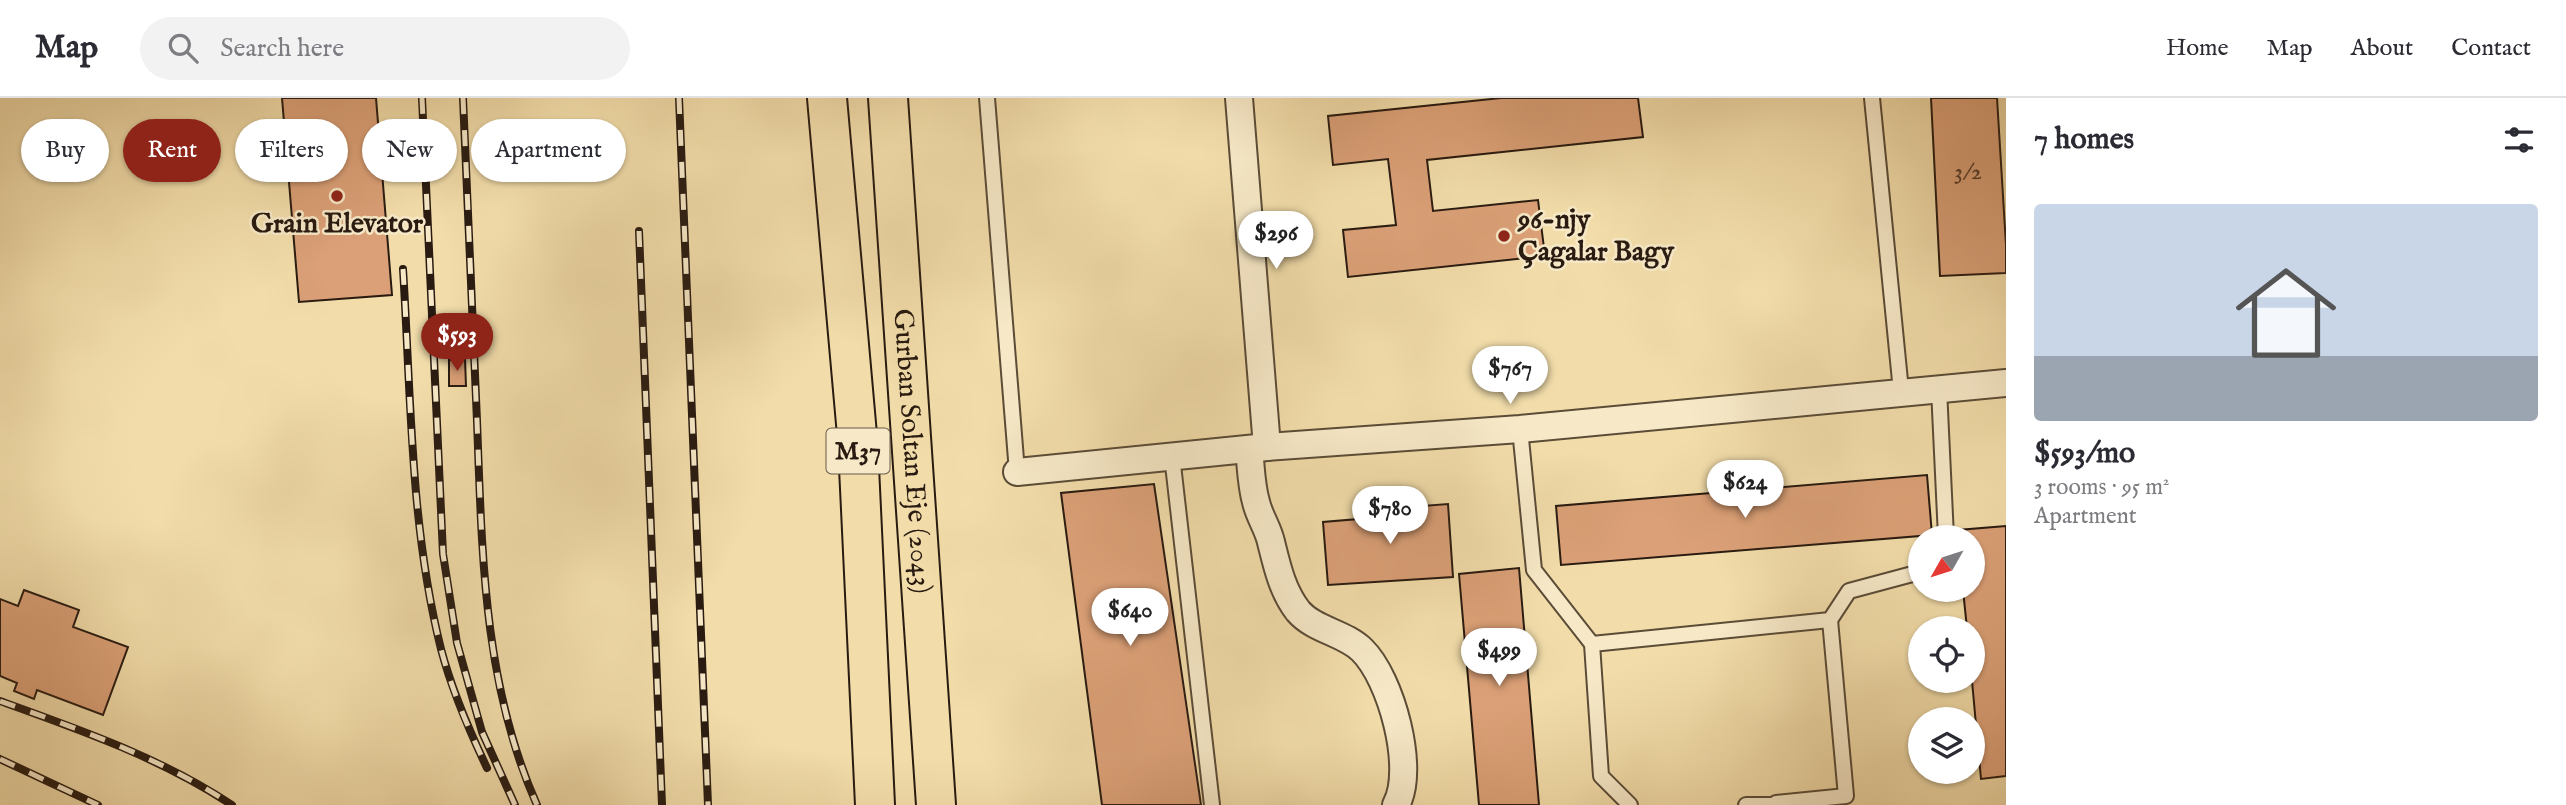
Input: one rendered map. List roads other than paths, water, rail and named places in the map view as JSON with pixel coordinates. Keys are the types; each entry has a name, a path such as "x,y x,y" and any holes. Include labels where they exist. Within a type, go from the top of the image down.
{"highway":[{"name":"Gurban Soltan Eje (2043)","path":"827,98 858,446 874,805"},
{"name":"Gurban Soltan Eje (2043)","path":"888,98 936,805"}],"street":[{"path":"1239,98 1258,448 1255,502 1270,540 1276,568 1300,612 1360,648 1379,673 1390,704 1404,765 1403,787 1396,805"},
{"path":"1017,472 1258,448 1520,429 2006,383"}],"lane":[{"path":"987,98 1017,472"},
{"path":"1872,98 1901,391"},
{"path":"1939,389 1945,525"},
{"path":"1520,429 1534,570 1592,644 1601,776 1630,805"},
{"path":"1172,456 1212,805"},
{"path":"1746,805 1846,796 1830,620 1849,591 1908,575"},
{"path":"1592,644 1830,620"}],"railway":[{"path":"422,98 443,554 457,643 482,732 515,805"},
{"path":"463,98 481,519 489,616 506,712 519,759 537,805"},
{"path":"679,98 708,805"},
{"path":"639,231 662,805"},
{"path":"403,269 417,508 431,603 450,680 487,768"},
{"path":"0,701 149,759 232,805"},
{"path":"0,759 98,805"}],"place":[{"name":"Grain Elevator","path":"337,196"},
{"name":"96-njy Çagalar Bagy","path":"1504,236"}]}
